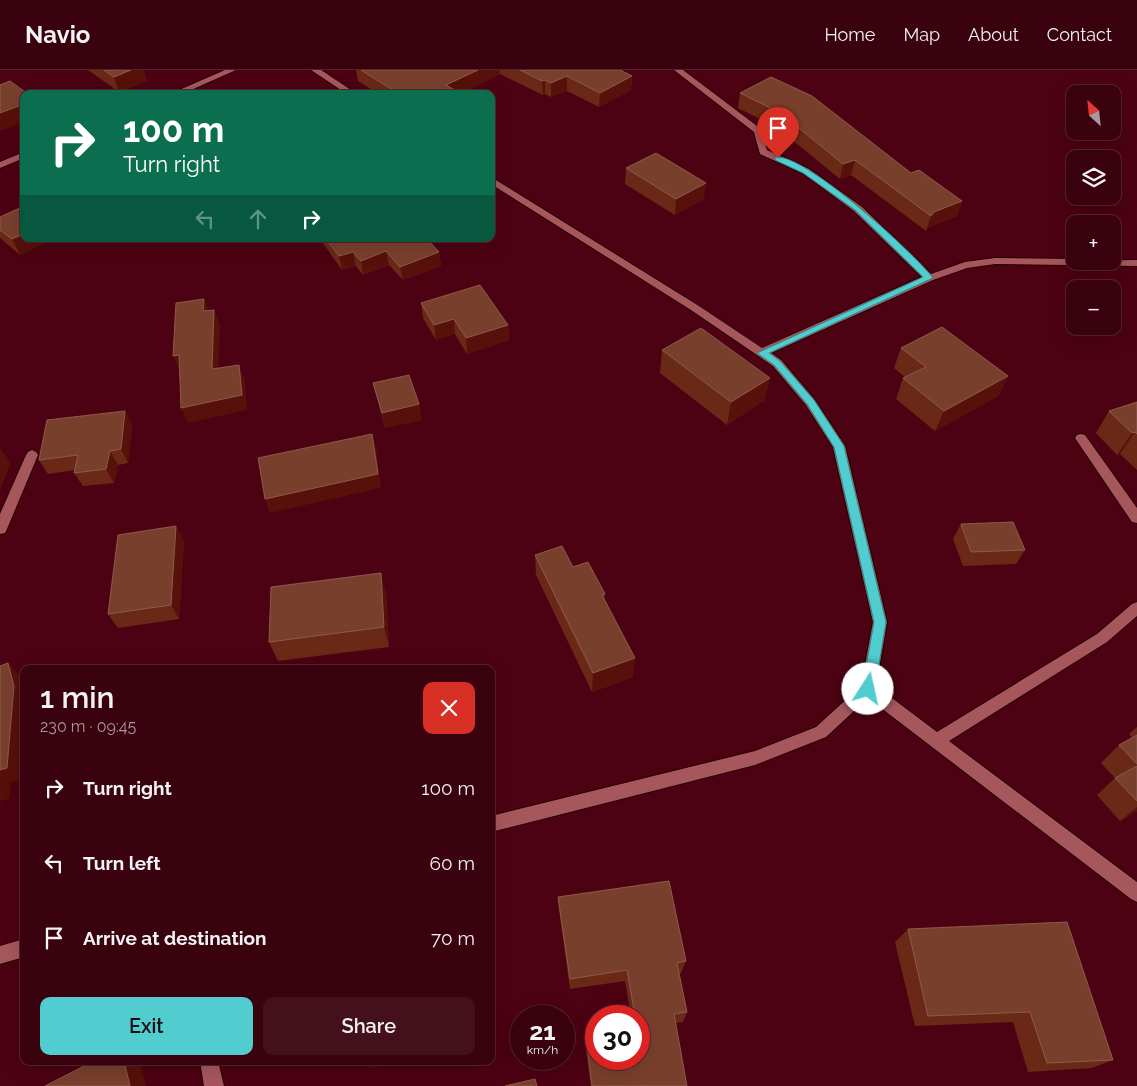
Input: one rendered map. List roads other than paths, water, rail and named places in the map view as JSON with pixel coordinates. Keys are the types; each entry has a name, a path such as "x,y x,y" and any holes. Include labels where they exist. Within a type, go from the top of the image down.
{"street":[{"path":"184,90 232,70"},
{"path":"315,70 347,90"},
{"path":"678,70 758,131 763,152 806,171 858,209 929,278"},
{"path":"0,165 20,157"},
{"path":"495,183 694,308 777,363 810,402 839,446 880,622 868,689 820,732 755,758 495,823"},
{"path":"761,353 929,278 965,265 995,261 1137,263"},
{"path":"1081,438 1137,518"},
{"path":"0,529 32,455"},
{"path":"936,741 1102,638 1137,608"},
{"path":"868,689 1137,893"},
{"path":"0,955 20,949"},
{"path":"210,1065 214,1086"}]}
